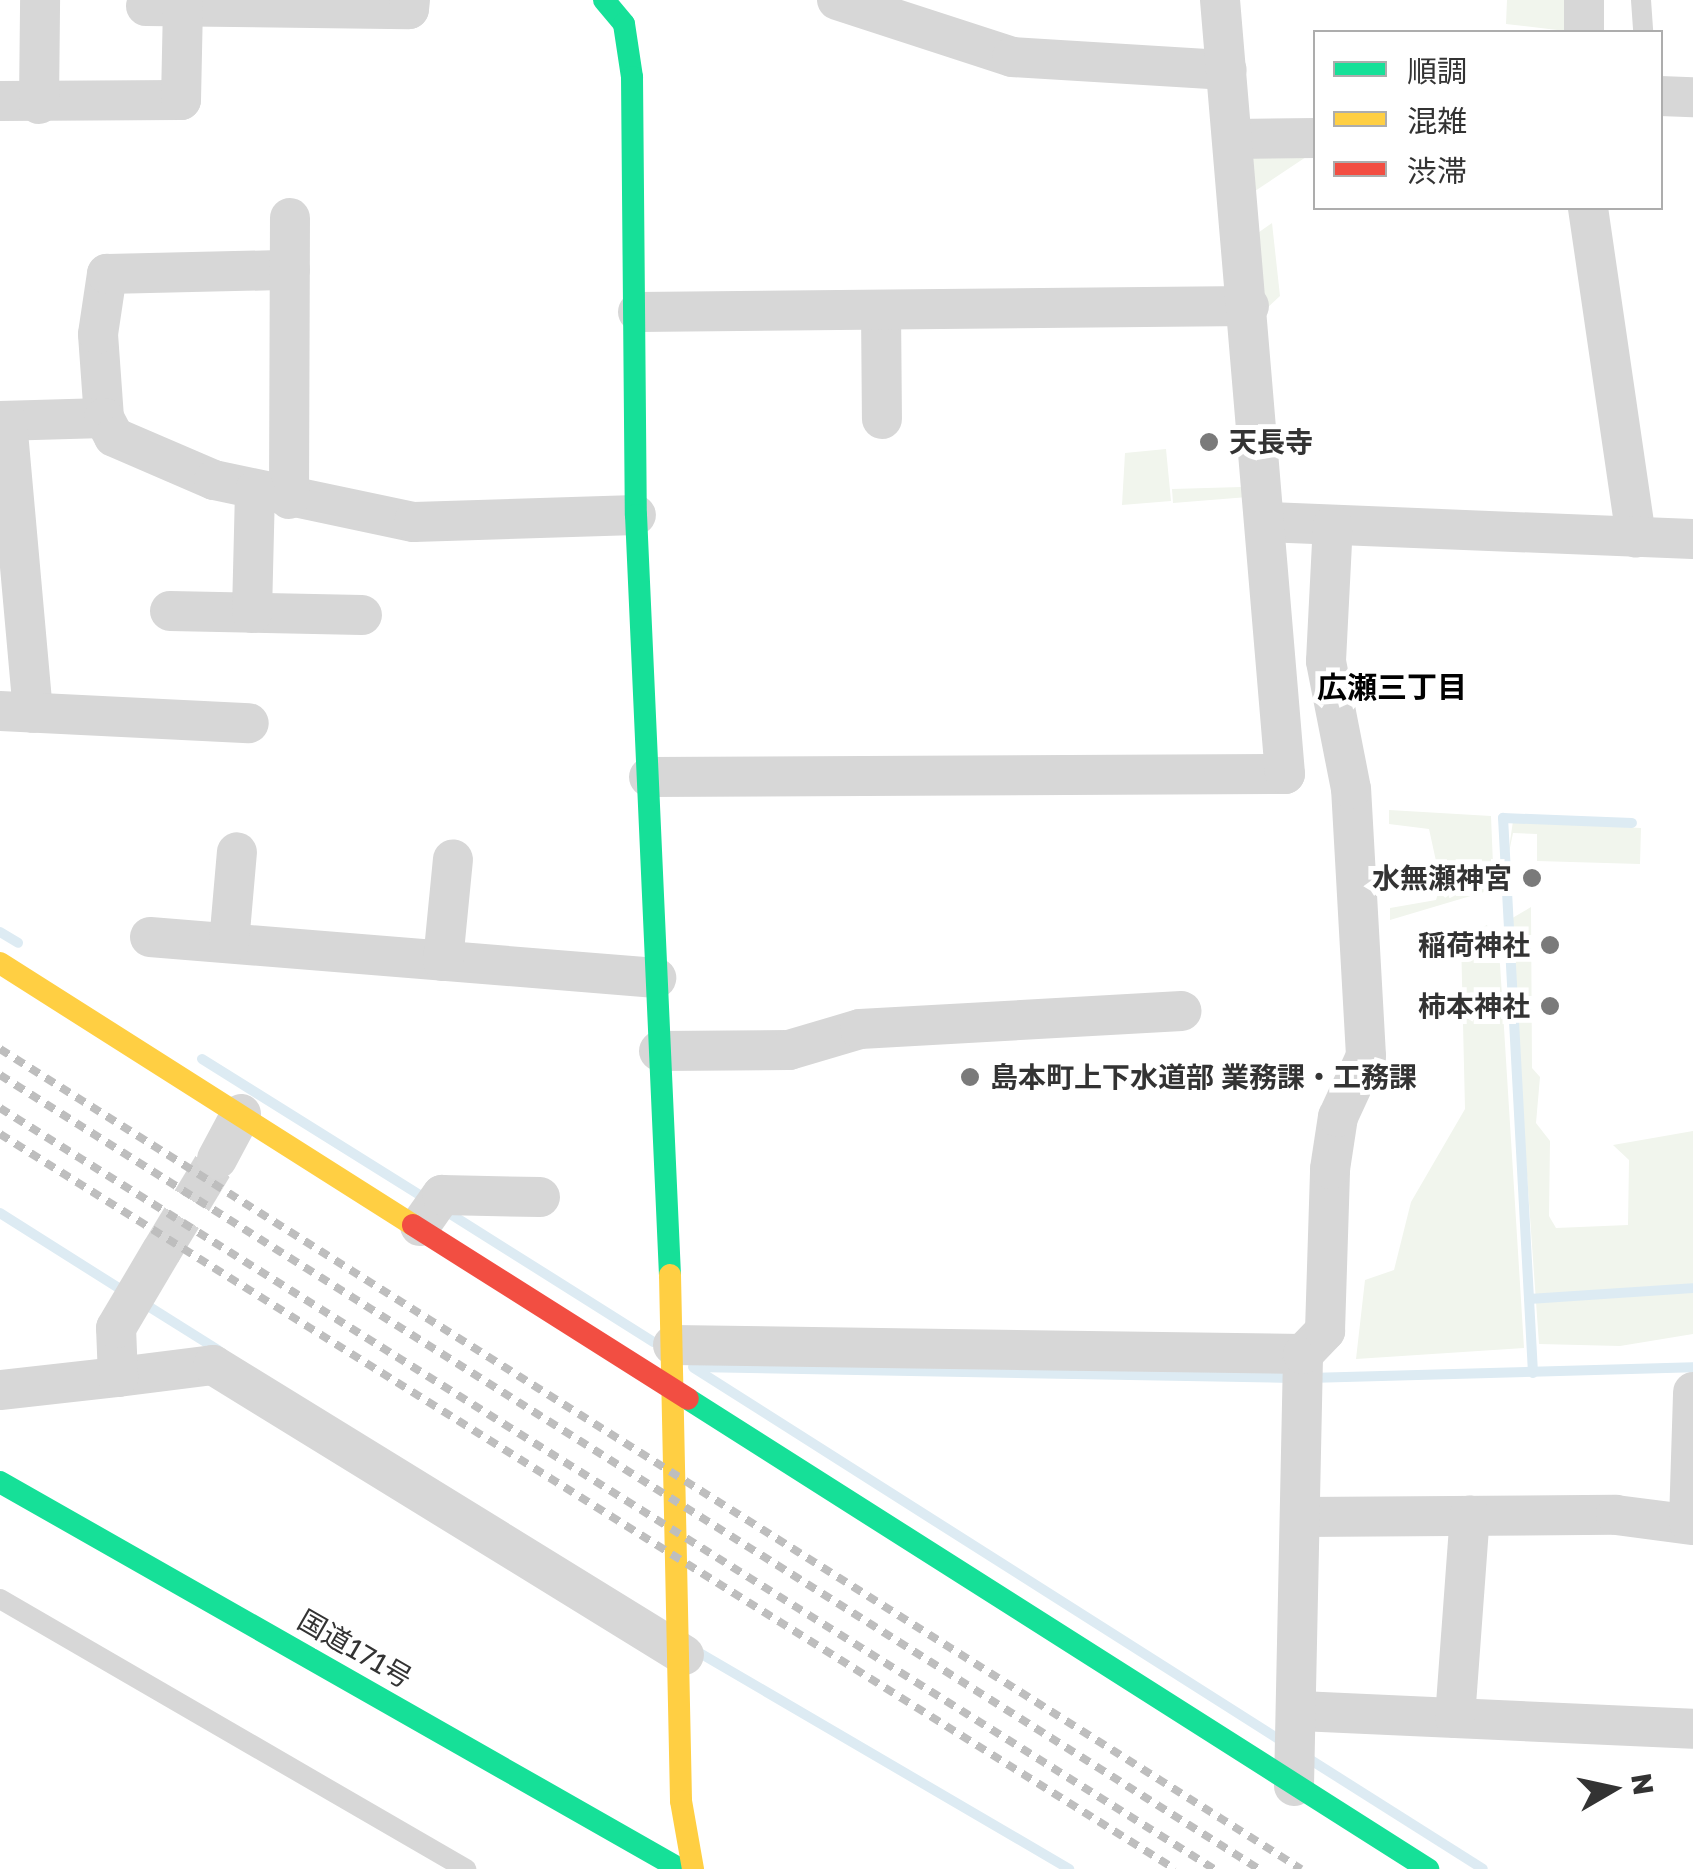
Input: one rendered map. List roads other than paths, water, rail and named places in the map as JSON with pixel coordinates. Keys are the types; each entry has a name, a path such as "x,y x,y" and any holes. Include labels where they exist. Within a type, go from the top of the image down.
{"main road":[{"path":"604,0 630,48 658,1051 684,1645 681,1801 693,1869"},
{"path":"0,963 241,1114 429,1213 625,1354 675,1396 1297,1750 1428,1869"},
{"name":"国道171号","path":"0,1482 680,1869"}],"street":[{"path":"40,0 20,102 181,100 164,6 410,9 410,0"},
{"path":"837,0 1012,57 1227,70"},
{"path":"649,776 804,769 1284,774 1267,522 1220,0"},
{"path":"1663,96 1693,97"},
{"path":"1234,140 1313,138"},
{"path":"1588,210 1636,538"},
{"path":"252,613 272,494 290,270 290,218"},
{"path":"290,270 107,274 98,334 104,418 114,437 272,494 414,522 644,513"},
{"path":"638,312 1249,306"},
{"path":"882,310 882,419"},
{"path":"104,418 4,421 16,712 249,723"},
{"path":"1267,522 1693,540"},
{"path":"1333,525 1326,661 1351,789 1366,1056 1338,1117 1330,1169 1325,1331 1304,1354 1297,1750 1455,1718 1693,1729"},
{"path":"170,612 362,615"},
{"path":"229,943 237,852"},
{"path":"443,961 453,859"},
{"path":"150,937 656,978"},
{"path":"658,1051 789,1050 860,1029 1181,1011"},
{"path":"218,1160 241,1114"},
{"path":"429,1213 540,1197"},
{"path":"118,1377 116,1328 161,1252"},
{"path":"673,1345 1304,1354"},
{"path":"0,1390 213,1366 684,1645"},
{"path":"1302,1516 1470,1516 1691,1523 1693,1392"},
{"path":"1455,1718 1470,1516"}],"lane":[{"path":"1641,0 1643,30"},
{"path":"0,1599 466,1869"}],"waterway":[{"path":"1533,1373 1503,818 1632,823"},
{"path":"0,932 18,943"},
{"path":"202,1059 429,1201"},
{"path":"444,1210 654,1342"},
{"path":"0,1213 125,1292"},
{"path":"1529,1299 1693,1288"},
{"path":"140,1301 218,1350"},
{"path":"693,1367 1292,1378"},
{"path":"1309,1378 1693,1367"},
{"path":"694,1368 1283,1742"},
{"path":"698,1652 1069,1869"},
{"path":"1306,1757 1483,1869"}],"tunnel":[{"path":"161,1252 217,1159"}],"railway":[{"path":"0,1049 1301,1869"},
{"path":"0,1075 1259,1869"},
{"path":"0,1108 1214,1869"},
{"path":"0,1134 1175,1869"}],"place":[{"name":"天長寺","path":"1209,442"},
{"name":"水無瀬神宮","path":"1532,878"},
{"name":"稲荷神社","path":"1550,945"},
{"name":"柿本神社","path":"1550,1006"},
{"name":"島本町上下水道部 業務課・工務課","path":"970,1077"}],"district":[{"name":"広瀬三丁目","path":"1392,687"}]}
